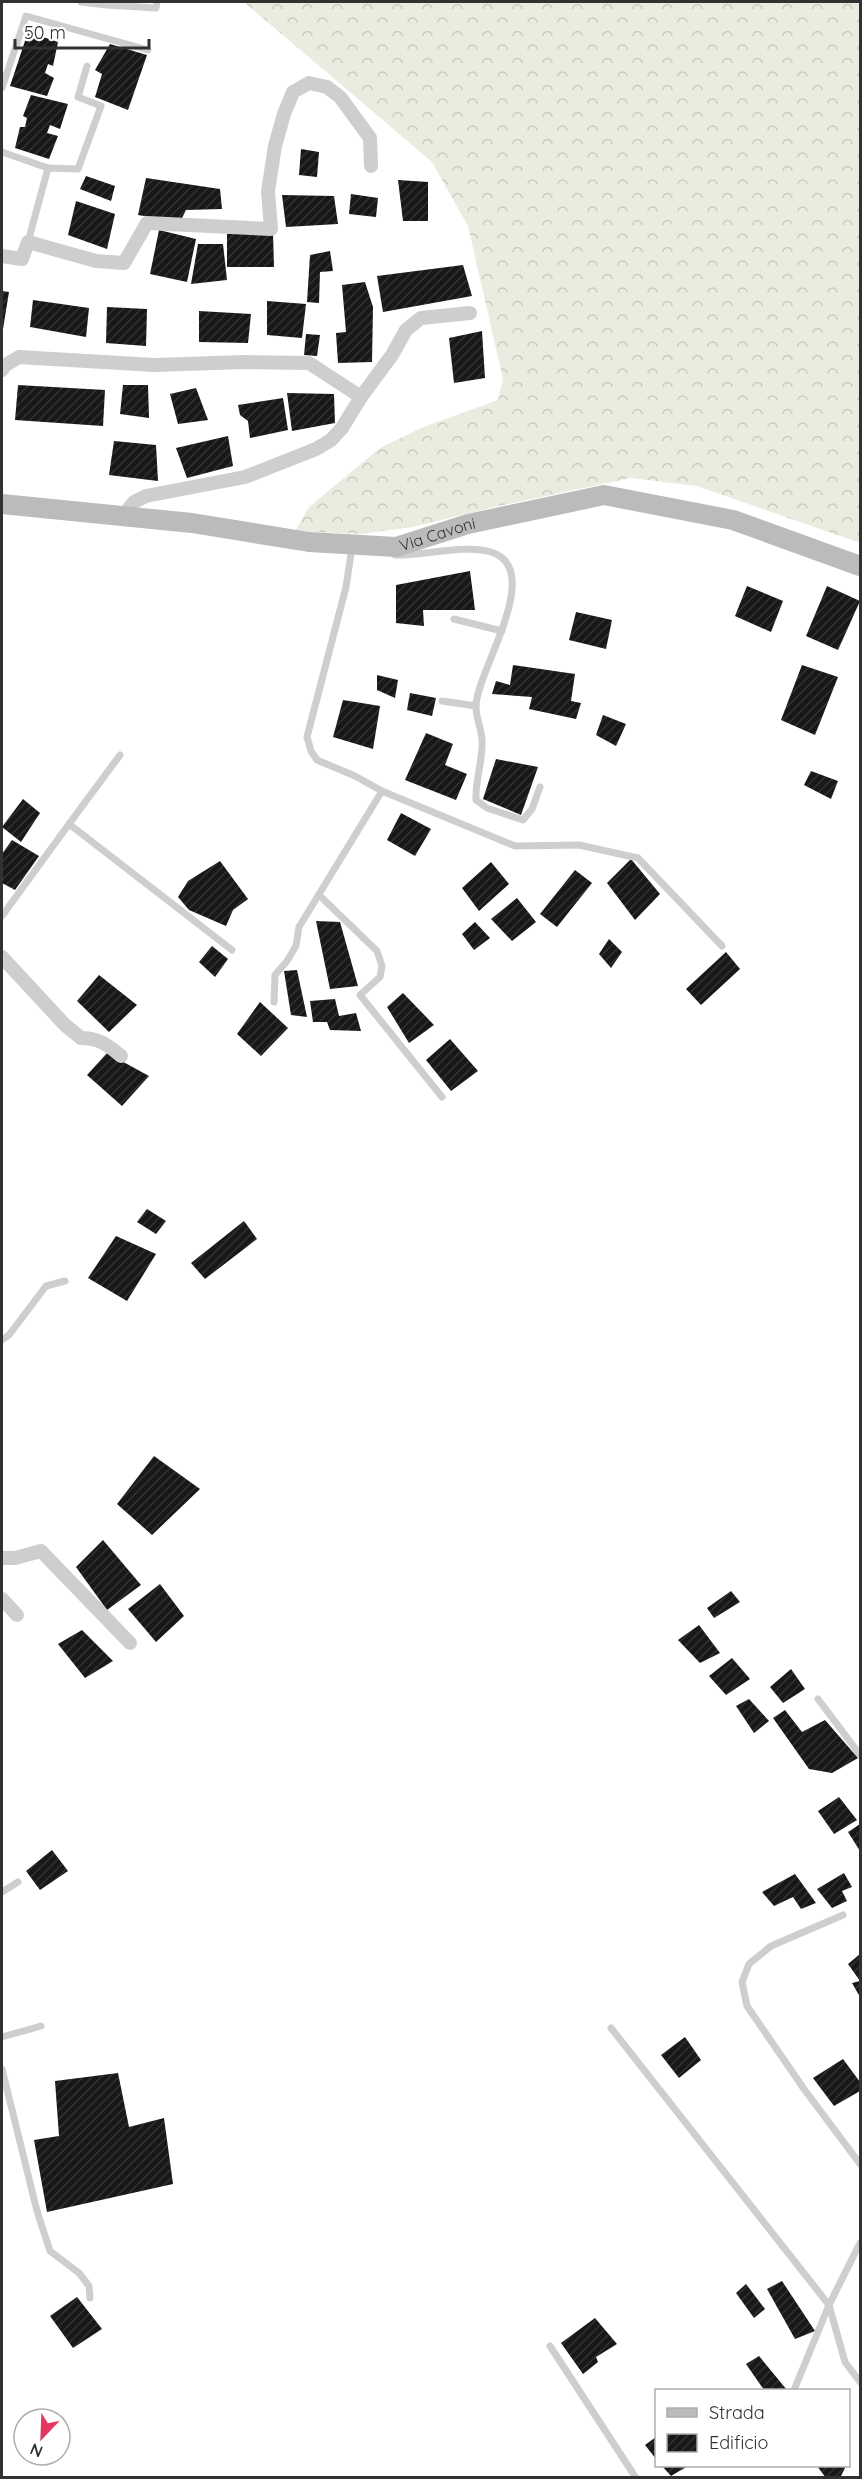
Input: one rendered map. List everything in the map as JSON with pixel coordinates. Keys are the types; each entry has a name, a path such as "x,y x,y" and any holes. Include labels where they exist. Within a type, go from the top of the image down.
{"street":[{"path":"2,256 22,258 28,242 96,261 123,263 147,223 271,229 268,192 278,135 293,92 309,83 327,87 340,97 370,138 371,166"},
{"path":"123,516 134,502 146,496 245,477 316,449 331,440 342,428 361,397 392,355 406,330 421,318 470,313"},
{"path":"2,370 4,366 19,357 154,365 245,362 309,363 361,397"},
{"name":"Via Cavoni","path":"2,504 192,523 309,542 396,547 468,524 604,495 733,520 861,566"},
{"path":"2,957 65,1025 81,1038 94,1038 106,1044 120,1056"},
{"path":"2,1558 15,1558 41,1551 130,1643"},
{"path":"2,1599 17,1615"}],"lane":[{"path":"81,2 156,8 157,2"},
{"path":"2,87 26,16 148,50"},
{"path":"2,152 48,168 78,169 101,106 78,97 87,66"},
{"path":"28,242 48,168"},
{"path":"540,787 532,809 523,820 487,808 476,800 482,741 476,706 484,676 502,631 514,582 506,561 493,553 476,550 401,555 380,554 357,544 308,737 311,751 317,760 355,776 382,791 515,846 579,845 638,858 722,946"},
{"path":"454,619 502,631"},
{"path":"442,701 476,706"},
{"path":"2,916 120,755"},
{"path":"274,1002 275,975 296,946 299,927 382,791"},
{"path":"69,824 232,950"},
{"path":"320,895 377,951 382,966 380,976 360,994 442,1097"},
{"path":"2,1340 9,1335 46,1286 65,1281"},
{"path":"818,1699 861,1755"},
{"path":"2,1892 18,1882"},
{"path":"843,1915 771,1946 749,1964 742,1982 747,2006 804,2089 861,2164"},
{"path":"2,2037 41,2026"},
{"path":"611,2028 829,2305 845,2362 861,2382"},
{"path":"2,2069 37,2211 50,2251 79,2273 89,2286 90,2298"},
{"path":"795,2389 829,2305 861,2243"},
{"path":"549,2346 636,2478"}],"green space":[{"path":"244,2 860,2 860,543 697,486 631,478 413,527 361,534 295,531 309,507 380,448 421,428 498,400 503,379 468,226 432,162"}],"building":[{"path":"28,32 58,42 53,66 48,64 45,73 54,78 47,96 10,86"},
{"path":"110,44 147,55 128,110 95,97 102,74 95,70"},
{"path":"31,95 68,104 60,129 50,125 47,133 58,136 49,159 15,148 20,127 25,127 27,118 23,116"},
{"path":"301,149 319,152 317,177 299,175"},
{"path":"86,176 115,186 111,201 80,189"},
{"path":"146,178 220,189 222,209 186,210 180,222 138,215"},
{"path":"398,180 428,182 428,221 403,221"},
{"path":"351,194 378,198 376,217 349,214"},
{"path":"282,195 334,196 338,224 286,227"},
{"path":"76,201 115,214 107,249 68,235"},
{"path":"159,230 196,239 187,282 150,274"},
{"path":"273,233 274,267 227,267 227,234"},
{"path":"198,244 223,244 227,280 191,284"},
{"path":"330,251 333,271 320,272 319,303 307,302 310,255"},
{"path":"463,265 472,296 383,312 377,276"},
{"path":"365,282 373,307 372,362 338,363 336,333 346,332 342,285"},
{"path":"2,291 9,292 3,329 2,329"},
{"path":"33,300 89,308 86,337 30,327"},
{"path":"267,301 306,304 302,338 267,335"},
{"path":"107,307 147,309 146,346 106,343"},
{"path":"199,311 251,314 248,343 199,342"},
{"path":"482,331 485,378 454,383 449,338"},
{"path":"306,334 320,335 317,356 304,355"},
{"path":"18,385 105,390 103,426 15,420"},
{"path":"123,385 148,385 149,418 120,414"},
{"path":"196,388 208,420 178,424 170,394"},
{"path":"287,393 334,394 335,423 292,431"},
{"path":"283,398 288,430 250,438 248,421 240,415 238,405"},
{"path":"228,436 233,466 187,478 176,448"},
{"path":"114,441 156,445 158,481 109,475"},
{"path":"470,571 475,610 423,610 424,626 396,623 396,585"},
{"path":"747,586 783,601 771,632 735,616"},
{"path":"827,586 860,601 838,650 806,636"},
{"path":"576,612 612,620 606,649 569,640"},
{"path":"513,665 575,674 571,701 581,703 576,719 529,709 532,697 492,694 496,681 510,685"},
{"path":"802,665 838,677 815,735 781,720"},
{"path":"377,675 398,680 395,698 377,690"},
{"path":"410,693 436,698 432,716 407,710"},
{"path":"343,700 380,706 373,749 333,737"},
{"path":"603,715 626,724 616,746 596,735"},
{"path":"426,733 453,744 445,765 467,774 456,800 405,780"},
{"path":"496,759 538,767 521,815 483,799"},
{"path":"811,771 838,781 831,799 804,785"},
{"path":"23,799 40,813 21,842 2,827"},
{"path":"401,813 431,829 415,856 387,840"},
{"path":"12,840 39,856 15,890 2,883 2,854"},
{"path":"631,859 660,894 635,920 607,883"},
{"path":"220,861 248,899 233,910 226,926 189,910 178,897 188,881"},
{"path":"491,862 509,884 479,911 462,888"},
{"path":"575,870 592,883 557,927 540,914"},
{"path":"517,898 536,922 512,941 491,919"},
{"path":"316,921 340,922 358,986 330,989"},
{"path":"475,922 490,938 474,950 462,934"},
{"path":"609,939 622,952 611,968 599,954"},
{"path":"212,946 228,959 215,977 199,962"},
{"path":"726,952 740,969 701,1005 686,989"},
{"path":"297,970 307,1017 291,1015 284,971"},
{"path":"99,975 137,1005 109,1032 77,1001"},
{"path":"403,993 434,1025 409,1043 387,1007"},
{"path":"335,999 339,1016 356,1013 361,1031 330,1030 327,1022 313,1022 310,1001"},
{"path":"260,1002 288,1028 261,1056 237,1034"},
{"path":"450,1039 478,1071 451,1091 426,1060"},
{"path":"107,1053 149,1076 122,1106 87,1075"},
{"path":"147,1209 166,1221 156,1234 137,1222"},
{"path":"244,1221 257,1239 205,1279 191,1263"},
{"path":"116,1236 156,1254 127,1301 88,1278"},
{"path":"154,1456 200,1489 152,1535 117,1504"},
{"path":"103,1540 141,1585 107,1610 76,1567"},
{"path":"160,1584 184,1616 156,1642 128,1609"},
{"path":"731,1591 740,1602 714,1618 707,1608"},
{"path":"699,1625 720,1653 700,1663 678,1640"},
{"path":"82,1630 113,1661 85,1678 58,1644"},
{"path":"732,1658 750,1679 726,1695 709,1676"},
{"path":"791,1669 805,1689 783,1703 770,1687"},
{"path":"749,1699 769,1721 754,1733 736,1706"},
{"path":"785,1710 802,1732 825,1720 858,1758 832,1773 809,1769 773,1718"},
{"path":"839,1797 857,1820 834,1834 818,1811"},
{"path":"860,1824 860,1851 848,1832"},
{"path":"52,1850 68,1871 40,1890 26,1871"},
{"path":"844,1873 852,1887 842,1891 847,1901 832,1908 817,1889"},
{"path":"795,1874 816,1903 801,1909 793,1897 774,1906 762,1892"},
{"path":"860,1954 860,1981 848,1964"},
{"path":"860,1981 860,1997 852,1983"},
{"path":"685,2037 701,2060 679,2078 661,2055"},
{"path":"843,2059 860,2082 860,2091 834,2106 813,2078"},
{"path":"118,2073 129,2127 164,2118 173,2184 47,2212 34,2140 59,2136 55,2081"},
{"path":"782,2281 815,2331 795,2339 767,2289"},
{"path":"746,2284 765,2309 754,2318 736,2293"},
{"path":"77,2297 102,2329 73,2348 50,2316"},
{"path":"595,2318 617,2344 596,2357 598,2362 583,2374 561,2343"},
{"path":"759,2356 786,2389 763,2389 746,2364"},
{"path":"655,2438 655,2458 645,2445"},
{"path":"663,2467 686,2467 671,2476"},
{"path":"818,2467 846,2467 840,2478 826,2478"}]}
